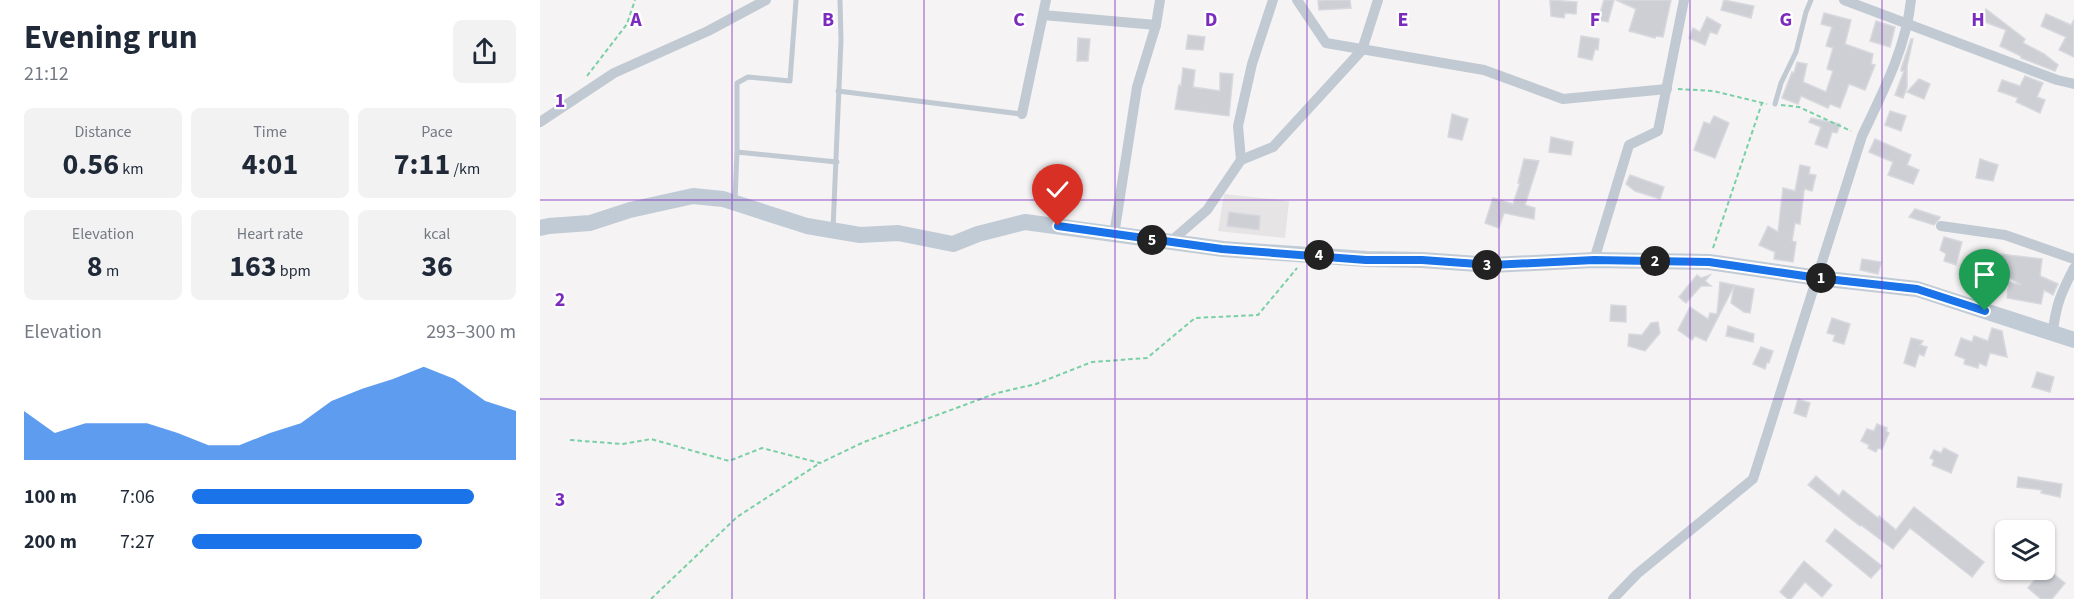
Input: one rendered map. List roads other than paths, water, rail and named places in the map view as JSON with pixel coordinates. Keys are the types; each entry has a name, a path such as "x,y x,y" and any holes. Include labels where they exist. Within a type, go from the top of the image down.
{"main road":[{"path":"540,228 590,223 630,210 693,196 723,199 807,226 832,231 860,235 898,233 953,244 978,234 1025,222 1222,249 1366,260 1422,260 1492,265 1594,260 1709,262 1818,278 1917,289 2074,340"}],"street":[{"path":"540,122 614,73 708,31 766,0"},
{"path":"1022,114 1046,0"},
{"path":"1114,235 1137,87 1156,25 1160,0"},
{"path":"1240,160 1238,126 1252,64 1273,0"},
{"path":"1297,0 1326,43 1484,70 1563,99 1667,89"},
{"path":"1170,242 1206,210 1240,160 1273,147 1362,50 1378,0"},
{"path":"1594,260 1629,145 1659,131 1684,0"},
{"path":"1844,0 2057,80 2074,84"},
{"path":"1613,599 1637,574 1753,479 1862,136 1887,84 1908,24 1911,0"},
{"path":"1043,15 1156,25"},
{"path":"1941,226 2005,235 2074,259"},
{"path":"2054,333 2055,314 2060,296 2074,268"}],"lane":[{"path":"735,203 736,83 748,77 790,81 796,0"},
{"path":"832,231 837,162 840,0"},
{"path":"1775,104 1781,83 1796,52 1811,0"},
{"path":"838,91 1022,114"},
{"path":"737,152 837,162"}]}
